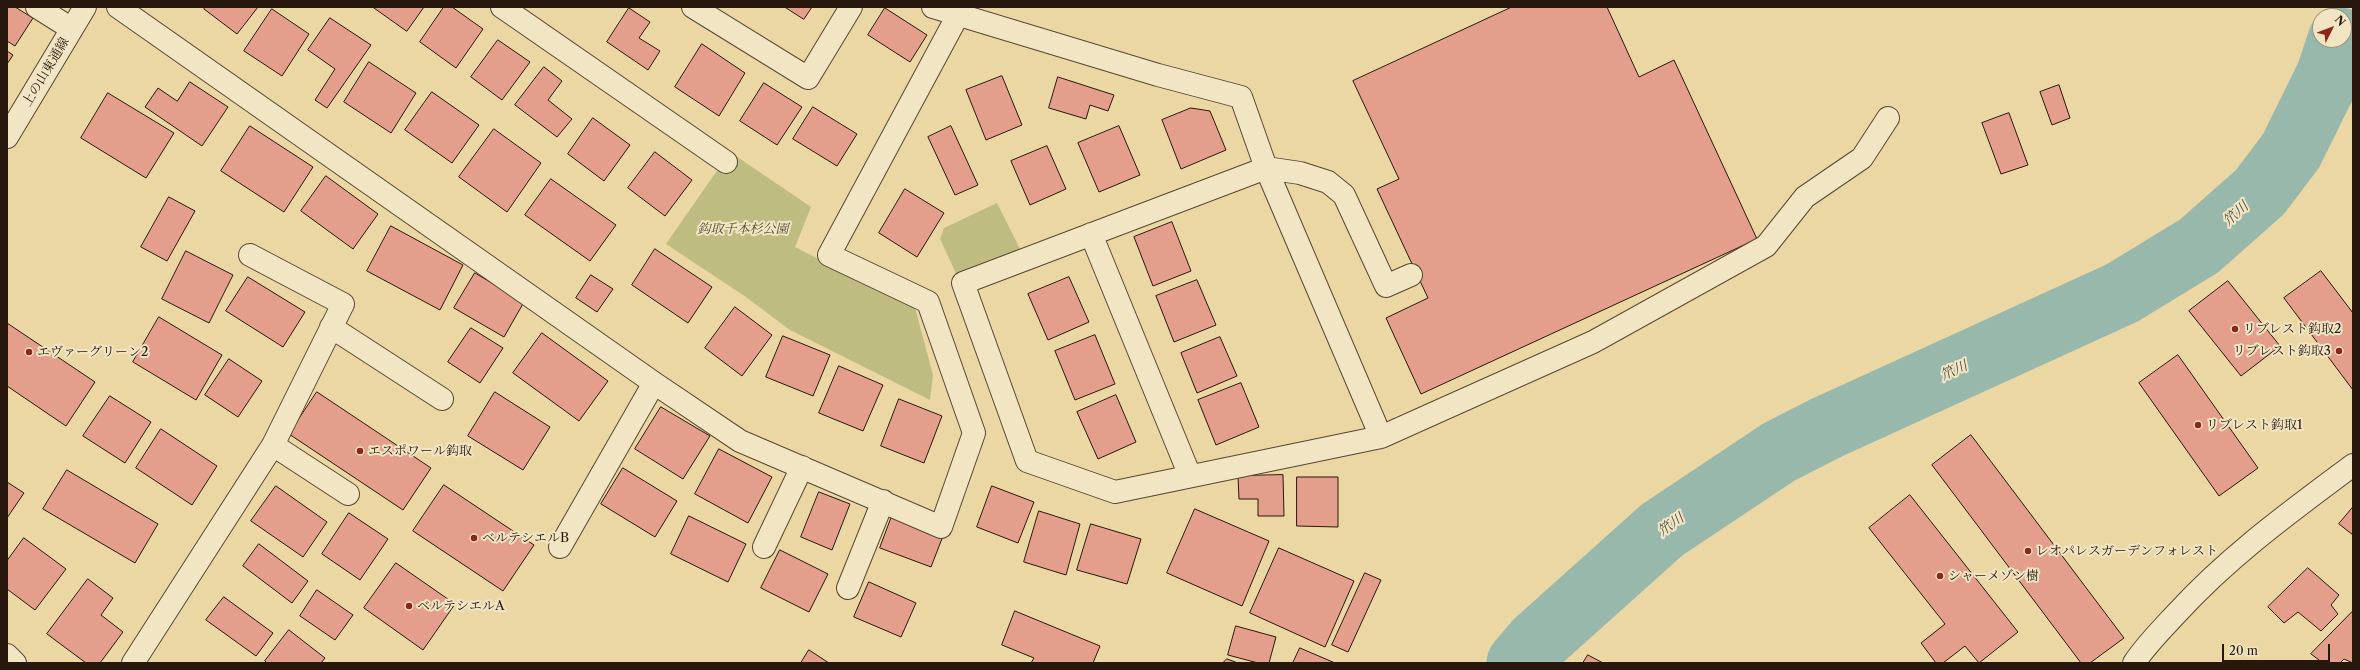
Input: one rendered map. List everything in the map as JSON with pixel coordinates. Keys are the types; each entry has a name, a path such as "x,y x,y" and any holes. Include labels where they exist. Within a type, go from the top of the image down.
{"street":[{"path":"37,7 72,29"},
{"name":"上の山東通線","path":"7,137 85,7"},
{"path":"118,7 654,383 740,441 941,527 974,433 928,302 829,255 958,15"},
{"path":"502,7 726,162"},
{"path":"693,7 808,78 851,7"},
{"path":"933,7 1158,76 1241,97 1266,168 1381,437"},
{"path":"1411,274 1386,286 1344,195 1328,182 1300,172 1266,168 963,283 1027,461 1115,492 1381,437 1593,342 1766,246 1805,197 1862,158 1888,118"},
{"path":"1092,234 1190,476"},
{"path":"133,663 273,445 343,304 250,255"},
{"path":"331,327 442,399"},
{"path":"560,547 654,383"},
{"path":"273,445 348,494"},
{"path":"2134,663 2145,648 2205,583 2245,547 2353,465"},
{"path":"764,547 802,467"},
{"path":"848,588 883,501"},
{"path":"7,655 15,663"}],"green space":[{"name":"鈎取千本杉公園","path":"730,152 811,207 795,247 915,308 933,375 930,400 790,330 746,297 666,244"},
{"path":"997,203 1020,249 959,280 940,239 944,228"}],"building":[{"path":"7,7 15,7 33,18 15,46 7,41"},
{"path":"206,7 258,7 237,34 204,9"},
{"path":"373,7 424,7 407,31"},
{"path":"444,7 452,7 483,29 456,68 420,42"},
{"path":"785,7 812,7 804,19"},
{"path":"1512,7 1607,7 1639,77 1674,60 1757,239 1421,394 1386,318 1428,298 1377,189 1399,179 1353,81"},
{"path":"629,8 650,22 639,38 660,51 648,70 607,42"},
{"path":"885,8 927,35 910,62 868,35"},
{"path":"272,9 309,34 282,76 244,51"},
{"path":"330,18 371,45 327,108 315,100 335,69 308,50"},
{"path":"498,40 530,62 502,100 471,77"},
{"path":"702,44 745,73 719,116 675,87"},
{"path":"7,51 13,55 7,64"},
{"path":"369,62 416,93 391,133 344,102"},
{"path":"544,67 562,81 548,100 572,119 557,137 515,105"},
{"path":"1002,76 1022,125 986,140 966,90"},
{"path":"1058,77 1114,95 1108,111 1090,105 1086,119 1049,108"},
{"path":"190,82 228,107 202,146 145,107 158,88 177,101"},
{"path":"764,83 802,107 777,145 740,121"},
{"path":"2059,85 2070,118 2052,125 2040,92"},
{"path":"432,92 479,125 452,163 405,130"},
{"path":"108,93 174,133 146,178 81,138"},
{"path":"813,107 857,134 837,166 793,139"},
{"path":"1191,108 1210,111 1226,150 1181,169 1162,120"},
{"path":"2009,113 2028,165 2001,174 1982,123"},
{"path":"593,118 630,145 604,181 568,154"},
{"path":"250,126 313,167 284,212 221,171"},
{"path":"951,126 978,185 955,195 928,137"},
{"path":"1119,126 1140,175 1099,192 1078,143"},
{"path":"494,129 541,163 507,212 459,177"},
{"path":"1047,146 1066,189 1030,205 1011,161"},
{"path":"655,152 692,180 665,216 628,188"},
{"path":"326,176 378,214 353,249 301,211"},
{"path":"551,179 616,225 590,261 525,215"},
{"path":"905,189 944,213 917,257 879,233"},
{"path":"169,197 195,211 167,261 141,247"},
{"path":"1172,222 1191,271 1153,286 1134,237"},
{"path":"391,226 463,265 440,310 367,271"},
{"path":"655,249 712,287 688,323 632,285"},
{"path":"186,251 233,275 209,323 162,299"},
{"name":"リブレスト鈎取3","path":"2321,271 2353,313 2353,390 2284,298"},
{"path":"475,273 524,302 504,337 454,308"},
{"path":"591,275 613,289 597,312 576,298"},
{"path":"248,277 305,312 283,347 226,311"},
{"path":"1069,277 1089,322 1048,340 1028,294"},
{"path":"1197,280 1216,325 1174,342 1156,296"},
{"name":"リブレスト鈎取2","path":"2228,281 2280,346 2241,376 2189,311"},
{"path":"735,307 772,335 742,376 705,348"},
{"path":"159,317 222,355 196,400 133,362"},
{"name":"エヴァーグリーン2","path":"7,323 95,382 66,426 7,386"},
{"path":"471,328 503,348 480,383 448,362"},
{"path":"542,333 608,381 579,421 513,373"},
{"path":"1095,335 1115,384 1075,400 1055,351"},
{"path":"783,336 830,355 813,396 766,377"},
{"path":"1220,337 1237,376 1197,393 1181,353"},
{"name":"リブレスト鈎取1","path":"2178,355 2258,468 2219,496 2139,383"},
{"path":"229,359 262,381 238,417 205,395"},
{"path":"839,366 883,385 863,431 819,413"},
{"path":"1241,383 1259,427 1216,445 1198,400"},
{"name":"エスポワール鈎取","path":"317,392 431,468 403,510 289,434"},
{"path":"495,392 550,427 523,470 468,436"},
{"path":"1116,395 1136,442 1098,459 1077,412"},
{"path":"110,396 151,422 125,463 83,436"},
{"path":"899,399 942,416 924,463 881,446"},
{"path":"661,407 710,436 683,479 635,449"},
{"path":"161,429 217,466 192,505 136,468"},
{"name":"レオパレスガーデンフォレスト","path":"1971,435 2124,638 2090,663 2081,663 1932,465"},
{"path":"719,449 772,477 748,523 695,494"},
{"path":"623,468 677,501 655,537 601,504"},
{"path":"67,470 158,524 135,563 43,509"},
{"path":"1283,475 1284,516 1258,516 1258,499 1239,499 1238,476"},
{"path":"1297,477 1338,477 1338,527 1297,526"},
{"path":"7,482 24,493 7,518"},
{"name":"ベルテシエルB","path":"444,485 534,545 503,591 413,531"},
{"path":"276,486 327,522 303,557 251,521"},
{"path":"992,486 1034,502 1018,543 977,527"},
{"path":"819,492 850,504 832,550 801,537"},
{"name":"シャーメゾン樹","path":"1910,495 2018,632 1979,663 1965,646 1943,663 1936,663 1921,643 1945,624 1869,528"},
{"path":"2353,507 2353,535 2339,524"},
{"path":"1195,509 1269,541 1242,606 1167,573"},
{"path":"1039,511 1080,524 1066,575 1024,562"},
{"path":"349,513 388,539 360,580 322,554"},
{"path":"689,516 746,544 728,582 671,554"},
{"path":"892,516 943,536 931,567 880,548"},
{"path":"1091,524 1141,539 1127,584 1077,570"},
{"path":"24,538 66,569 35,610 7,589 7,561"},
{"path":"259,544 308,581 292,603 243,566"},
{"path":"1279,548 1354,581 1325,647 1250,613"},
{"path":"780,550 828,574 809,612 761,588"},
{"name":"ベルテシエルA","path":"396,563 455,604 423,650 364,608"},
{"path":"2308,568 2339,595 2331,605 2338,614 2321,631 2298,612 2284,623 2268,607"},
{"path":"1365,573 1381,580 1348,652 1332,645"},
{"path":"88,579 113,598 101,615 123,632 100,663 86,663 47,634"},
{"path":"869,582 916,603 901,637 854,617"},
{"path":"317,590 353,615 335,640 300,616"},
{"path":"224,597 273,633 256,656 206,620"},
{"path":"1015,611 1100,646 1093,663 1031,663 1034,658 1002,645"},
{"path":"2353,611 2353,663 2344,659 2340,663 2323,663 2311,654"},
{"path":"1236,626 1276,637 1269,663 1258,663 1228,655"},
{"path":"289,630 325,658 321,663 267,663 265,661"},
{"path":"1300,648 1335,663 1293,663"},
{"path":"809,650 829,663 801,663"},
{"path":"1588,655 1603,663 1583,663"},
{"path":"1227,659 1238,663 1223,663"}],"waterway":[{"name":"笊川","path":"1519,663 1536,643 1662,530 1779,452 1826,428 2122,293 2199,246 2260,192 2291,151 2328,76 2337,48"}],"place":[{"name":"リブレスト鈎取2","path":"2235,329"},
{"name":"リブレスト鈎取3","path":"2339,351"},
{"name":"エヴァーグリーン2","path":"29,352"},
{"name":"リブレスト鈎取1","path":"2198,425"},
{"name":"エスポワール鈎取","path":"360,451"},
{"name":"ベルテシエルB","path":"474,538"},
{"name":"レオパレスガーデンフォレスト","path":"2028,551"},
{"name":"シャーメゾン樹","path":"1940,576"},
{"name":"ベルテシエルA","path":"409,606"}]}
